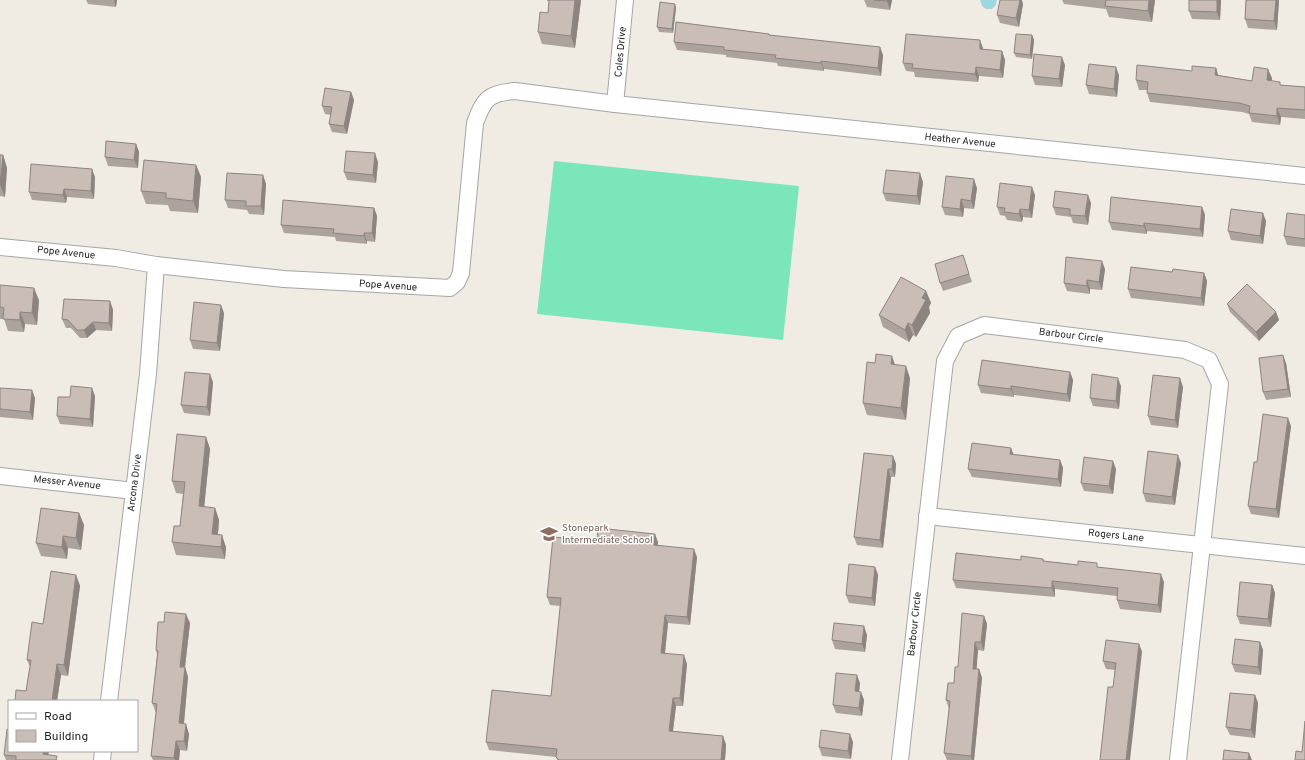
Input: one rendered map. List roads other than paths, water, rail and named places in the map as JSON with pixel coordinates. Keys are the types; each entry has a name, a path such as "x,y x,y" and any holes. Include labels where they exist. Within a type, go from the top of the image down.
{"street":[{"name":"Coles Drive","path":"616,104 625,0"},
{"name":"Pope Avenue","path":"0,247 116,258 156,265 326,282 450,288 457,282 461,273 475,124 481,106 488,97 499,92 515,91 616,104"},
{"name":"Heather Avenue","path":"616,104 1305,176"},
{"name":"Arcona Drive","path":"109,700 148,374 156,265"},
{"name":"Barbour Circle","path":"900,760 944,362 958,336 984,326 1185,350 1209,360 1220,384 1178,760"},
{"name":"Messer Avenue","path":"0,476 134,491"},
{"name":"Rogers Lane","path":"927,516 1305,556"}],"water":[{"path":"980,0 997,0 996,5 992,9 986,9 982,6"}],"place":[{"name":"Stonepark Intermediate School","path":"549,534"}]}
